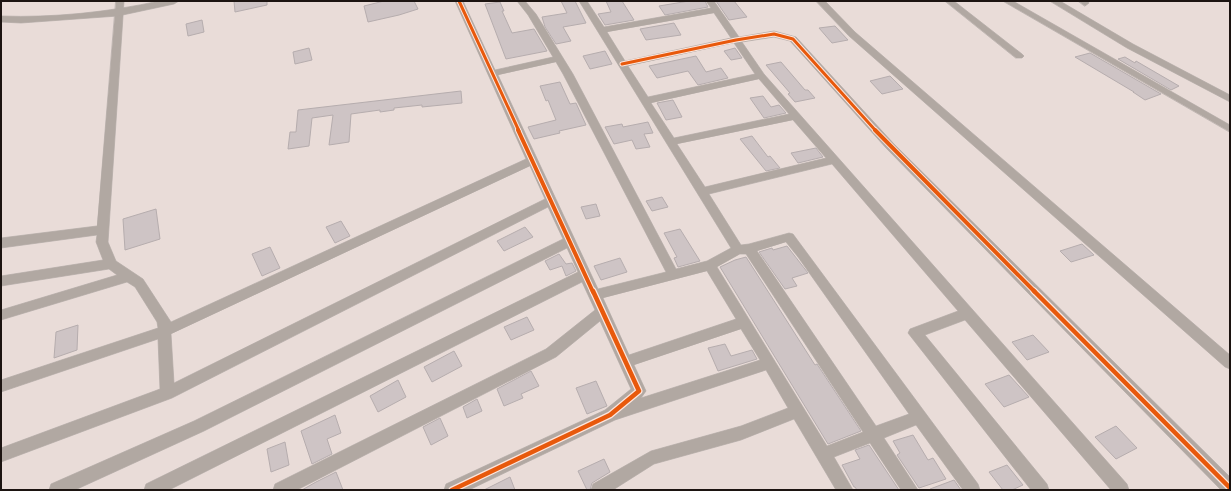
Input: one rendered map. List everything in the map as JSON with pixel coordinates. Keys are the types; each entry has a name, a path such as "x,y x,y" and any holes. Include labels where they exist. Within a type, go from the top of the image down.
{"street":[{"path":"1,19 22,20 174,1"},
{"path":"459,1 639,391 610,415"},
{"path":"521,1 532,14 559,59 673,274"},
{"path":"583,1 702,192 744,249 910,490"},
{"path":"820,1 852,34 1230,363"},
{"path":"949,1 1019,56"},
{"path":"1006,1 1230,129"},
{"path":"1054,1 1130,46 1230,99"},
{"path":"601,30 713,5 761,76 1121,490"},
{"path":"120,7 102,242 111,264 139,283 164,321 168,394"},
{"path":"622,64 736,40 774,34 793,39 890,146 1230,488"},
{"path":"493,73 559,59"},
{"path":"645,101 761,76"},
{"path":"671,142 795,116"},
{"path":"1,386 165,331 533,160"},
{"path":"702,192 834,160"},
{"path":"1,455 168,394 552,200"},
{"path":"1,243 103,230"},
{"path":"595,295 710,265 744,249 789,237 972,490"},
{"path":"57,490 199,426 570,241"},
{"path":"1,281 111,264"},
{"path":"710,265 845,490"},
{"path":"152,490 366,385 586,274"},
{"path":"1,315 129,276"},
{"path":"281,490 551,353 603,311"},
{"path":"968,313 915,333 1041,490"},
{"path":"626,362 744,322"},
{"path":"452,490 610,415 769,363"},
{"path":"598,490 651,458 741,433 798,411"},
{"path":"824,454 918,417"}],"building":[{"path":"234,1 267,1 267,5 235,12"},
{"path":"384,1 414,1 418,9 368,22 364,6"},
{"path":"561,1 575,1 586,23 563,27 571,41 556,44 545,27 542,17 567,13"},
{"path":"606,1 622,1 634,20 605,25 598,14 611,12"},
{"path":"689,1 705,1 708,7 665,15 659,6"},
{"path":"716,1 734,1 747,17 729,20"},
{"path":"500,2 504,11 502,11 512,33 534,29 547,51 506,59 485,4"},
{"path":"202,20 204,32 188,36 186,24"},
{"path":"674,23 681,35 646,40 640,29"},
{"path":"835,26 848,40 832,43 819,28"},
{"path":"309,48 312,60 295,64 293,52"},
{"path":"735,48 742,58 731,60 724,51"},
{"path":"605,51 612,64 590,69 583,56"},
{"path":"1090,53 1161,94 1145,100 1075,57"},
{"path":"696,56 706,72 721,68 728,78 698,85 688,71 657,78 649,66"},
{"path":"1125,57 1135,63 1136,61 1179,86 1171,90 1118,59"},
{"path":"781,62 805,90 808,90 815,98 795,102 788,94 790,93 766,65"},
{"path":"890,76 903,89 882,94 870,81"},
{"path":"560,82 570,104 576,103 586,125 559,131 560,133 534,139 528,127 556,120 548,100 546,101 540,86"},
{"path":"461,91 462,103 422,107 422,105 394,108 394,110 380,112 380,110 351,114 349,142 329,145 333,115 312,118 309,146 288,149 290,132 296,132 298,110"},
{"path":"763,96 771,107 779,105 786,113 764,118 750,98"},
{"path":"673,100 682,117 666,120 657,103"},
{"path":"648,122 653,133 644,134 650,147 636,149 632,140 614,144 605,127 622,124 623,127"},
{"path":"752,136 768,157 770,156 780,168 766,171 740,139"},
{"path":"816,148 823,157 798,163 791,153"},
{"path":"662,197 668,207 652,211 646,201"},
{"path":"596,204 600,216 586,219 581,207"},
{"path":"156,209 160,239 125,250 123,219"},
{"path":"341,221 350,236 335,243 326,227"},
{"path":"525,227 533,237 504,251 497,241"},
{"path":"680,229 700,261 678,267 674,258 677,257 664,233"},
{"path":"1082,244 1094,255 1071,262 1060,251"},
{"path":"787,246 808,273 792,278 797,286 785,289 759,252"},
{"path":"270,247 280,268 262,276 252,254"},
{"path":"559,254 566,264 572,263 576,271 566,276 562,266 550,270 545,261"},
{"path":"746,257 815,365 817,364 861,431 828,444 720,267"},
{"path":"620,258 627,272 601,280 594,266"},
{"path":"527,317 534,330 511,340 504,327"},
{"path":"78,325 77,350 54,358 56,332"},
{"path":"1033,335 1049,352 1027,360 1012,342"},
{"path":"725,344 731,356 752,350 757,359 718,371 708,348"},
{"path":"454,351 462,366 432,382 424,367"},
{"path":"531,371 539,386 521,394 523,398 504,406 497,389"},
{"path":"1009,375 1029,397 1004,407 985,384"},
{"path":"398,380 406,397 378,412 370,396"},
{"path":"596,381 607,406 587,414 576,388"},
{"path":"477,399 482,411 467,418 463,407"},
{"path":"335,415 341,433 327,439 332,454 312,464 301,431"},
{"path":"440,418 448,436 431,445 423,427"},
{"path":"1116,426 1137,448 1116,459 1095,437"},
{"path":"913,435 928,460 933,458 946,479 919,488 897,455 900,453 893,441"},
{"path":"285,442 289,465 271,472 267,449"},
{"path":"869,445 899,490 857,490 854,487 842,465 860,459 855,450"},
{"path":"604,459 610,472 592,483 590,490 587,490 578,471"},
{"path":"1007,465 1023,485 1012,490 1003,490 989,472"},
{"path":"336,472 343,490 302,490 316,482"},
{"path":"510,477 515,490 484,490"},
{"path":"954,480 961,490 930,490 930,489"}],"cycle path":[{"path":"452,490 610,415 639,391 459,1"},
{"path":"622,64 736,40 774,34 793,39 890,146 1230,488"}]}
